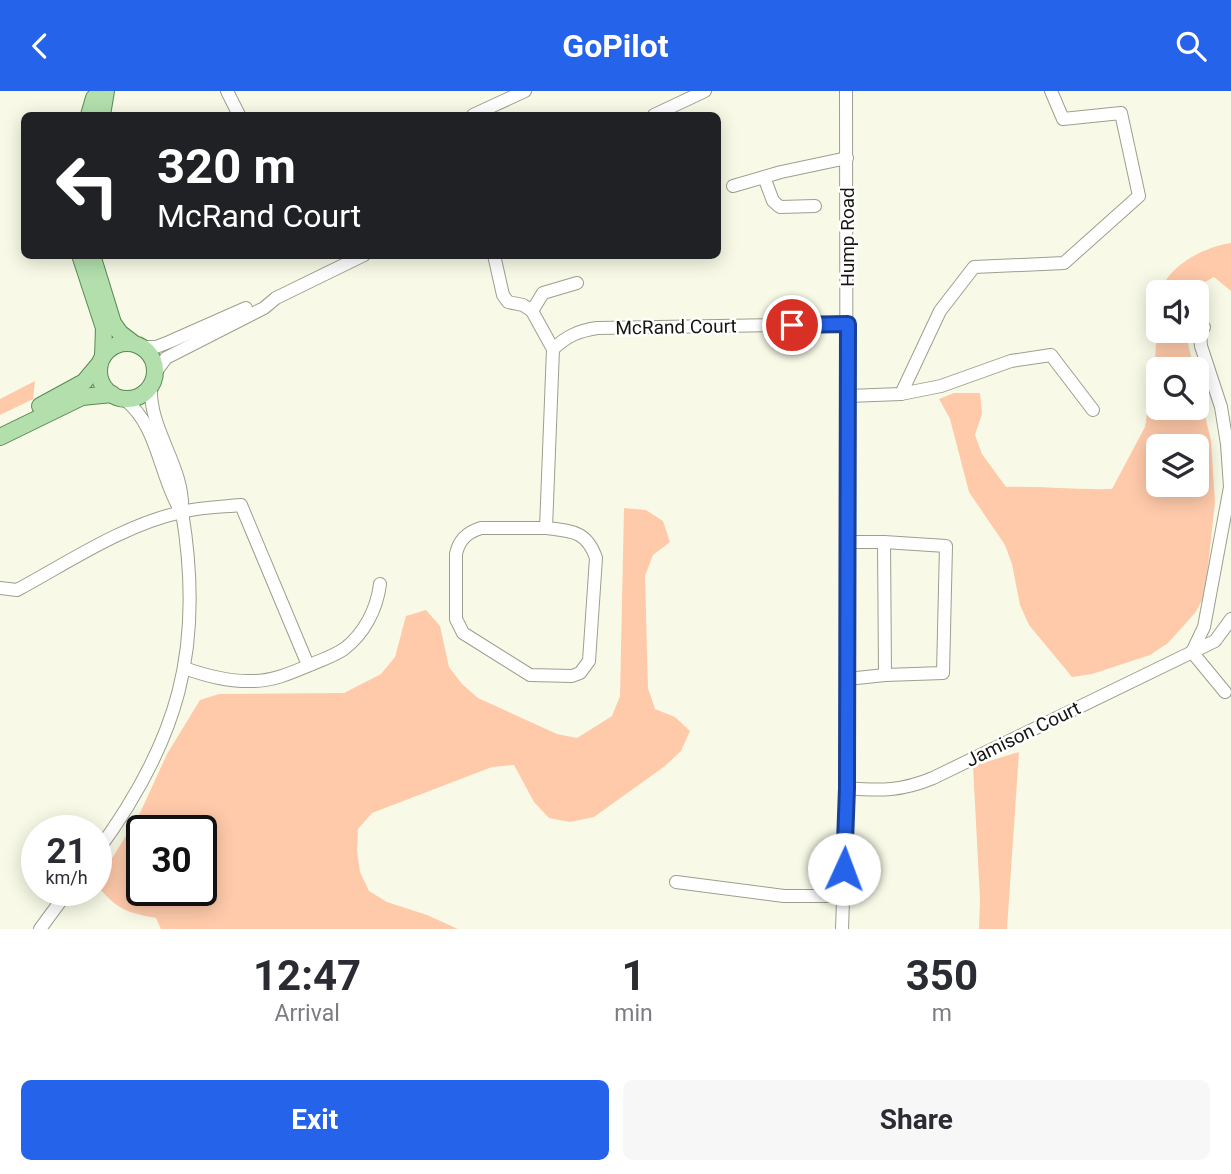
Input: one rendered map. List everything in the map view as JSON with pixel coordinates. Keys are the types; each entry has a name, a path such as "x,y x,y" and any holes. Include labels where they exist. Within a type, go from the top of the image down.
{"main road":[{"path":"90,112 94,98 101,91"},
{"path":"102,112 106,91"},
{"path":"81,259 104,328 101,381 118,397"},
{"path":"0,437 82,397 142,394 153,379 151,356 120,333 113,323 93,259"},
{"path":"0,427 85,382 116,345 137,345"}],"street":[{"path":"227,91 238,112"},
{"path":"480,112 525,91"},
{"path":"660,112 705,91"},
{"name":"Hump Road","path":"842,929 847,788 846,91"},
{"path":"901,394 940,311 974,267 1064,263 1139,196 1121,113 1063,119 1052,91"},
{"path":"733,186 847,158"},
{"path":"764,177 774,201 780,207 815,206"},
{"path":"137,345 156,347 169,342 261,301 276,298 356,259"},
{"path":"495,259 503,295 508,302 523,305 531,311 553,348 546,528"},
{"path":"531,311 543,293 577,282"},
{"path":"112,830 150,770 177,700 190,618 191,582 182,512 183,500 173,462 150,406 153,379 166,358 264,308 276,298"},
{"name":"McRand Court","path":"553,348 567,336 597,328 848,324"},
{"path":"1200,343 1221,407 1230,487 1204,628 1192,652 1225,692"},
{"path":"848,396 901,394 941,386 1011,361 1051,355 1093,410"},
{"path":"118,397 136,408 182,512"},
{"path":"0,588 17,590 119,535 182,512 241,505 308,665"},
{"path":"546,528 573,532 585,538 593,548 596,558 589,661 580,673 572,675 530,675 463,633 456,619 456,554 464,537 481,529 546,528"},
{"path":"884,542 886,675"},
{"path":"847,679 943,673 946,546 884,542 848,543"},
{"path":"184,667 211,677 251,681 273,679 308,665 342,650 355,639 374,607 380,584"},
{"name":"Jamison Court","path":"847,788 885,790 914,786 1214,641 1231,619"},
{"path":"676,882 785,896 843,896"},
{"path":"40,929 57,906"}],"shaded area":[{"path":"1231,243 1231,291 1214,277 1209,280 1166,280 1189,259"},
{"path":"1156,343 1188,343 1191,357 1155,357"},
{"path":"35,381 33,399 0,415 0,399"},
{"path":"954,393 980,393 982,414 975,435 982,454 1006,487 1112,489 1145,427 1146,420 1206,420 1211,441 1215,502 1205,595 1195,613 1168,643 1150,655 1092,674 1072,677 1029,625 1020,605 1012,564 1005,545 969,492 950,419 939,399"},
{"path":"624,508 646,510 663,521 670,542 653,555 645,576 648,688 655,709 675,717 690,731 681,751 665,766 594,817 570,822 549,818 534,802 514,765 492,767 372,813 358,829 360,872 369,891 387,902 458,929 161,929 156,918 125,909 112,901 112,858 126,836 126,906 217,906 217,815 139,815 167,754 200,700 219,694 344,693 381,674 395,657 406,616 426,610 440,626 449,667 462,684 478,698 557,734 577,738 612,716 620,696"},
{"path":"1019,752 1007,929 979,929 980,899 973,766"}],"route":[{"path":"792,325 848,324 847,788 844,869"}]}
